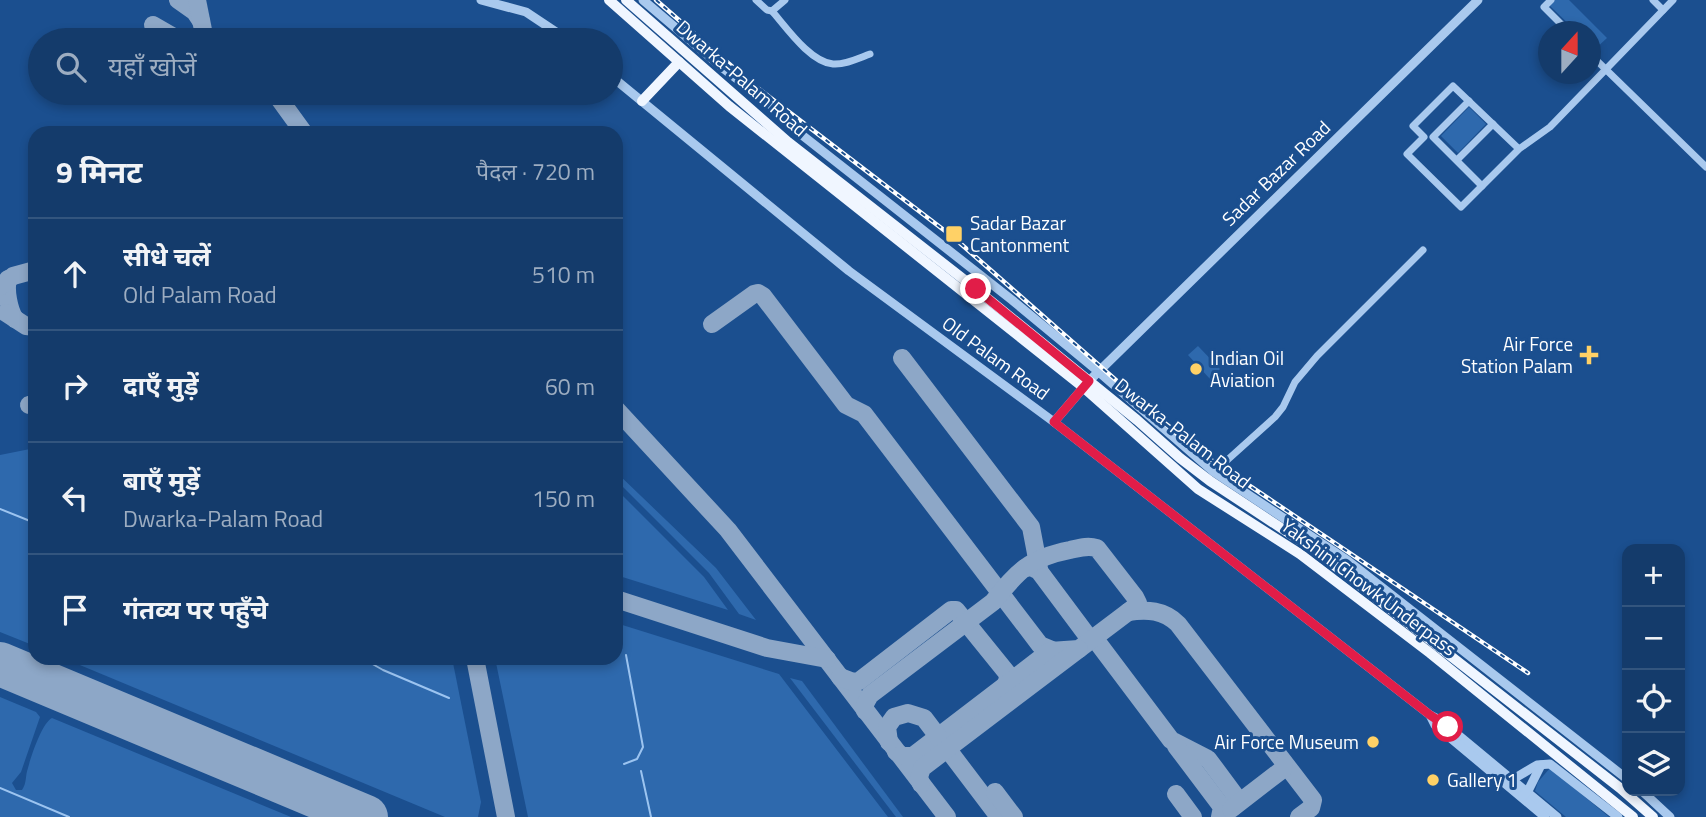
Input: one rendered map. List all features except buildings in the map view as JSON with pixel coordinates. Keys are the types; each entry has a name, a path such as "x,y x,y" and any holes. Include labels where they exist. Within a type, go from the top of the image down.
{"main road":[{"name":"Dwarka-Palam Road","path":"608,0 782,150 1210,481 1316,551 1435,643"},
{"name":"Dwarka-Palam Road","path":"626,0 788,142 976,289 1086,384"},
{"path":"642,102 678,62"},
{"name":"Yakshini Chowk Underpass","path":"1086,384 1198,489 1300,554 1430,653 1633,817"},
{"path":"1435,643 1441,633"},
{"name":"Yakshini Chowk Underpass","path":"1435,643 1653,817"}],"street":[{"path":"481,0 526,12 550,28"},
{"path":"755,0 772,11 817,58 831,64 870,54"},
{"path":"772,11 785,0"},
{"path":"1551,0 1544,7 1558,21"},
{"path":"1653,0 1663,10"},
{"path":"1424,136 1408,154 1461,207 1519,149 1550,127 1673,0"},
{"path":"645,1 724,69 776,109 793,128 1099,372 1214,472 1347,560 1622,775"},
{"name":"Sadar Bazar Road","path":"1054,422 1086,384 1472,2"},
{"path":"1601,65 1706,167"},
{"name":"Old Palam Road","path":"623,86 849,271 1054,422 1430,715 1440,720 1524,794"},
{"path":"1482,186 1433,137 1424,136 1413,126 1453,86 1519,149"},
{"path":"1433,137 1469,101"},
{"path":"1457,160 1493,124"},
{"path":"1214,472 1275,417 1295,382 1317,356 1423,250"},
{"path":"1509,782 1537,765 1550,764 1618,817"},
{"path":"1524,794 1541,765"},
{"path":"1524,794 1545,817"},
{"path":"1524,794 1557,817"},
{"path":"1647,796 1670,817"}],"shaded area":[{"path":"1555,0 1569,0 1590,21 1566,21 1550,6"},
{"path":"1601,32 1607,38 1601,44"},
{"path":"1469,107 1486,124 1458,153 1441,136"},
{"path":"1198,346 1220,369 1210,379 1188,355"},
{"path":"28,449 28,643 0,632 0,455"},
{"path":"623,479 716,568 756,620 739,614 709,573 623,487"},
{"path":"623,496 704,577 728,610 623,577"},
{"path":"623,625 779,674 888,817 528,817 496,665 623,665"},
{"path":"80,665 453,665 481,802 478,817 445,817"},
{"path":"790,678 802,681 903,817 896,817"},
{"path":"0,697 36,712 40,717 21,772 12,783 16,790 22,790 24,787 37,740 44,726 52,718 291,817 0,817"},
{"path":"1550,768 1609,817 1566,817 1535,791 1538,782"}],"waterway":[{"path":"0,509 28,520"},
{"path":"624,764 637,759 643,747 626,655"},
{"path":"374,665 449,698"},
{"path":"641,771 651,817"},
{"path":"0,788 69,817"}],"taxiway":[{"path":"178,0 195,12 201,21"},
{"path":"197,0 203,28"},
{"path":"153,25 158,28"},
{"path":"284,105 299,126"},
{"path":"0,287 13,276 28,272"},
{"path":"8,279 8,300 15,319"},
{"path":"712,324 754,294 763,296 846,405 864,414 1040,645 1052,650"},
{"path":"6,313 28,326"},
{"path":"902,358 1031,527 1039,569"},
{"path":"623,417 728,530 947,817"},
{"path":"865,711 870,695 993,602 1018,574 1044,557 1083,547 1097,548 1135,597 1138,603 1136,606 1079,649 1050,651 913,756 903,756 896,752"},
{"path":"1025,568 1031,567 1039,571 1086,634 1098,643 1171,740 1208,759 1237,798 1233,807 1222,807"},
{"path":"623,601 767,648 827,659"},
{"path":"840,677 853,682 859,681 951,610 956,610 1007,673 1005,686"},
{"path":"1128,612 1155,612 1173,619 1178,624 1313,800 1311,808 1299,817"},
{"path":"921,784 919,777 922,768 1079,649"},
{"path":"476,665 506,817"},
{"path":"889,742 887,727 894,717 908,713 924,718 999,817"},
{"path":"1176,746 1222,807 1220,817"},
{"path":"1231,809 1283,769 1284,763"},
{"path":"995,792 1014,817"},
{"path":"1176,794 1193,817"}],"runway":[{"path":"0,664 366,817"}],"railway":[{"path":"656,0 751,83 953,237 1192,447 1528,673"}],"place":[{"name":"Sadar Bazar Cantonment","path":"954,234"},
{"name":"Air Force Station Palam","path":"1589,355"},
{"name":"Indian Oil Aviation","path":"1196,369"},
{"name":"Air Force Museum","path":"1373,742"},
{"name":"Gallery 1","path":"1433,780"}],"route":[{"path":"976,289 1089,381 1054,422 1319,631 1448,727"}]}
